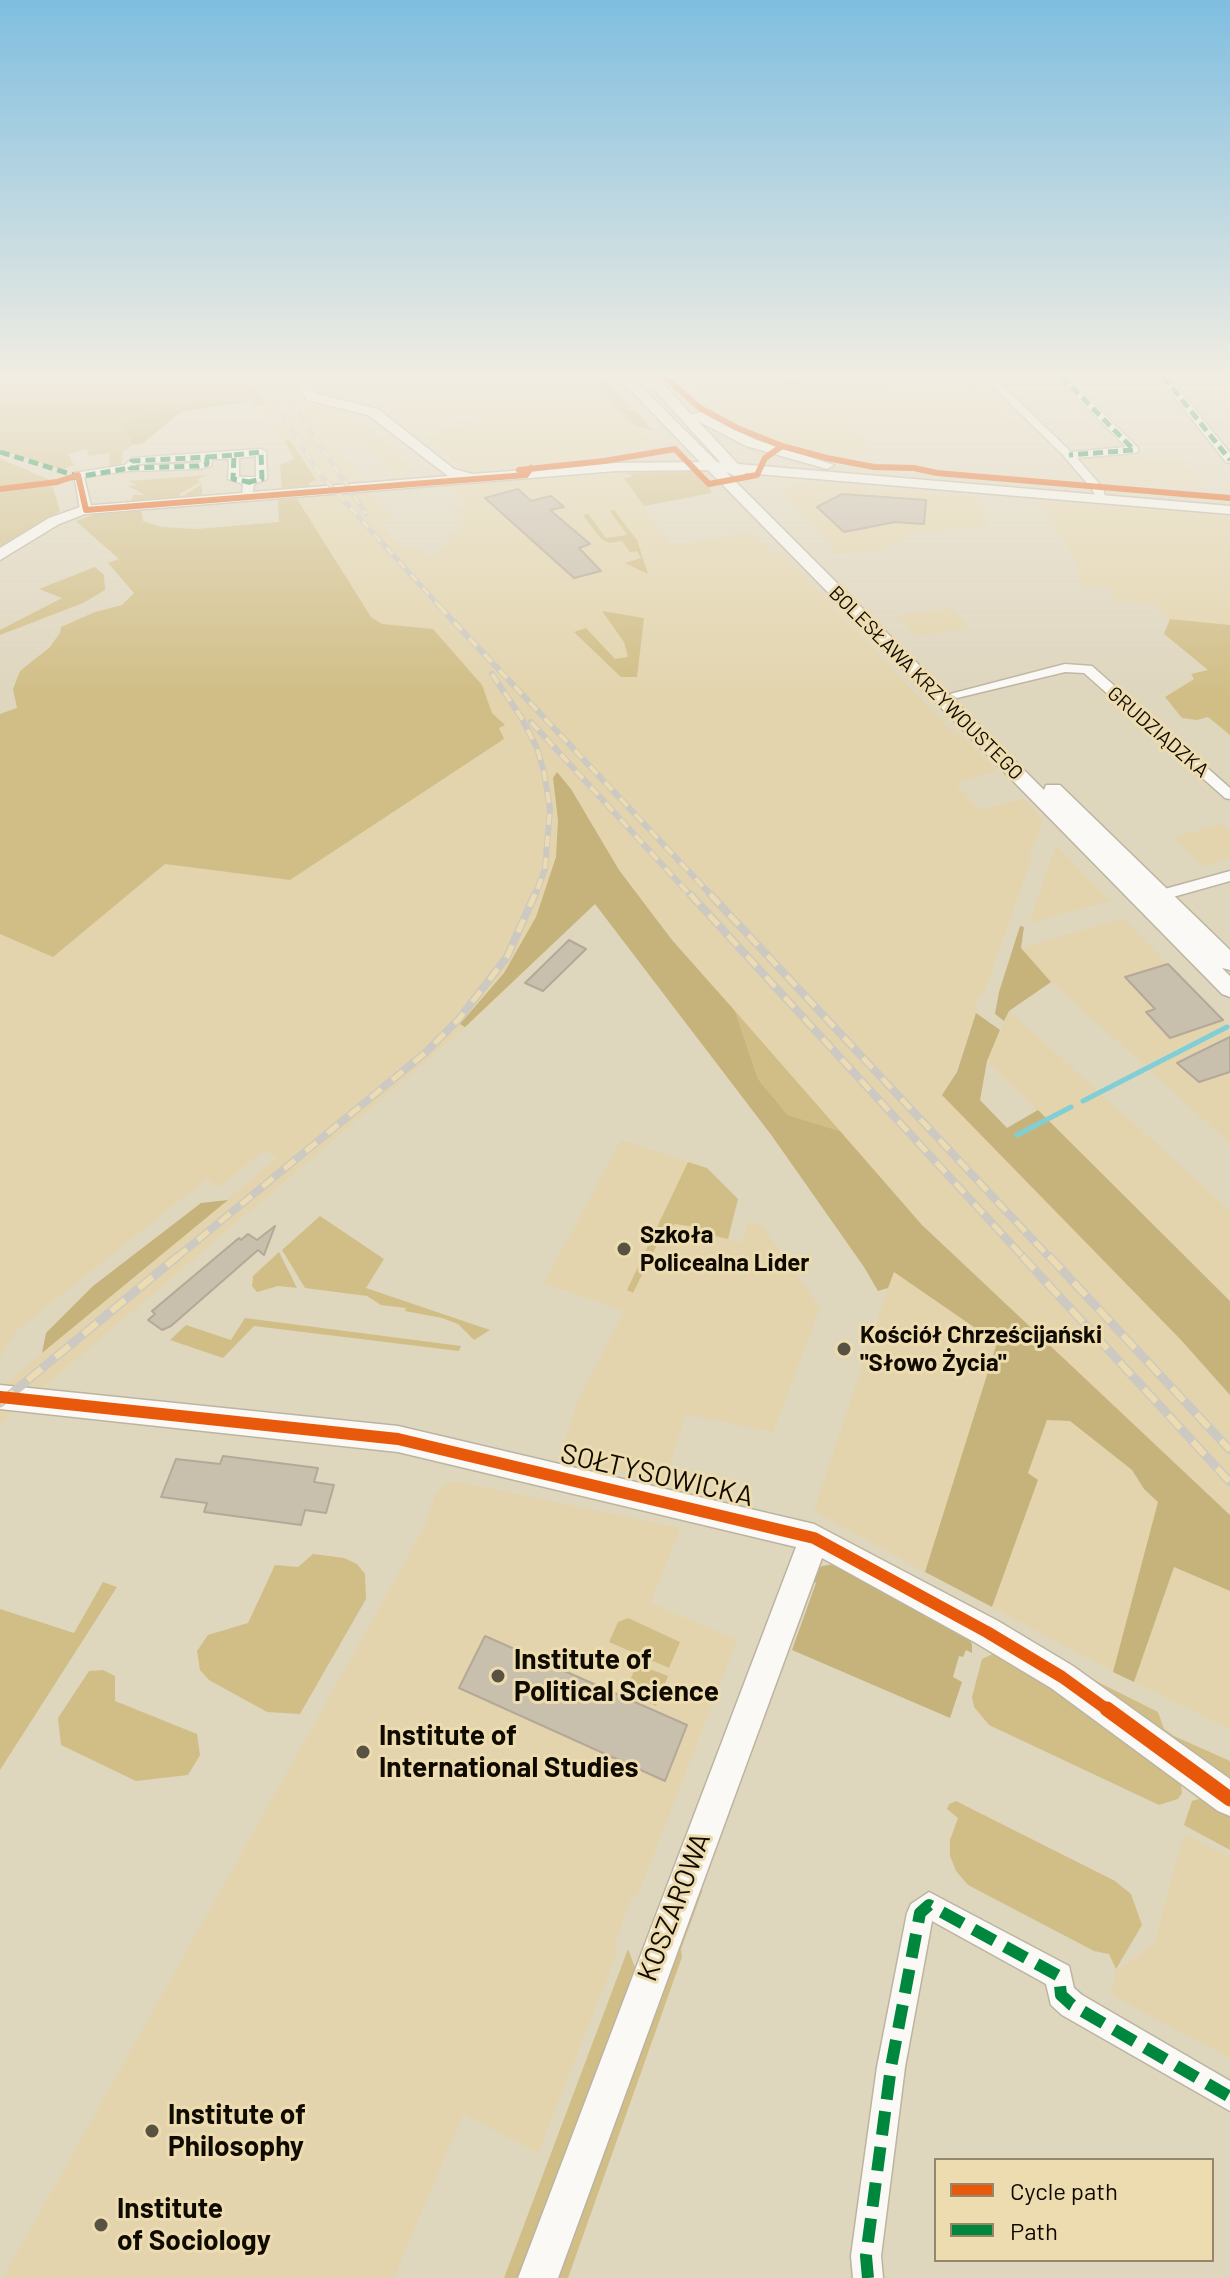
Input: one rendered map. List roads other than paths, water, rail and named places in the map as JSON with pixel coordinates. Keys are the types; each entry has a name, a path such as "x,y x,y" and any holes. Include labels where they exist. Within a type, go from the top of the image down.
{"main road":[{"path":"408,485 416,482"},
{"path":"0,555 54,521 86,510 248,490 422,482"},
{"name":"BOLESŁAWA KRZYWOUSTEGO","path":"727,482 1151,898 1230,963"},
{"name":"BOLESŁAWA KRZYWOUSTEGO","path":"747,482 826,567 957,694 1151,898 1230,989"},
{"path":"758,495 760,482"},
{"path":"916,482 1230,503"},
{"path":"967,482 1230,510"},
{"name":"SOŁTYSOWICKA","path":"0,1397 398,1439 814,1538 987,1632 1073,1684 1230,1799"},
{"name":"KOSZAROWA","path":"538,2278 814,1538"}],"street":[{"path":"80,482 86,510"},
{"path":"238,482 248,490 258,482"},
{"path":"1091,482 1102,496"},
{"name":"GRUDZIĄDZKA","path":"957,694 1065,668 1087,669 1230,795"},
{"path":"1151,898 1230,876"},
{"path":"868,2278 866,2256 891,2067 920,1913 929,1905 1059,1976 1061,1995 1072,2005 1230,2097"}],"waterway":[{"path":"1083,1101 1227,1027"},
{"path":"1017,1135 1071,1107"}],"railway":[{"path":"327,482 441,608"},
{"path":"345,482 366,514"},
{"path":"439,606 712,896"},
{"path":"492,674 521,717 537,748 544,772 550,809 545,869 535,896"},
{"path":"531,722 691,896"},
{"path":"176,1258 425,1053 459,1019 507,957 535,894"},
{"path":"690,894 1024,1258"},
{"path":"710,894 1050,1258"},
{"path":"0,1403 178,1256"},
{"path":"1022,1256 1230,1482"},
{"path":"1049,1256 1230,1450"}],"place":[{"name":"Szkoła Policealna Lider","path":"624,1249"},
{"name":"Kościół Chrześcijański \"Słowo Życia\"","path":"844,1349"},
{"name":"Institute of Political Science","path":"498,1676"},
{"name":"Institute of International Studies","path":"363,1752"},
{"name":"Institute of Philosophy","path":"152,2131"},
{"name":"Institute of Sociology","path":"101,2225"}]}
